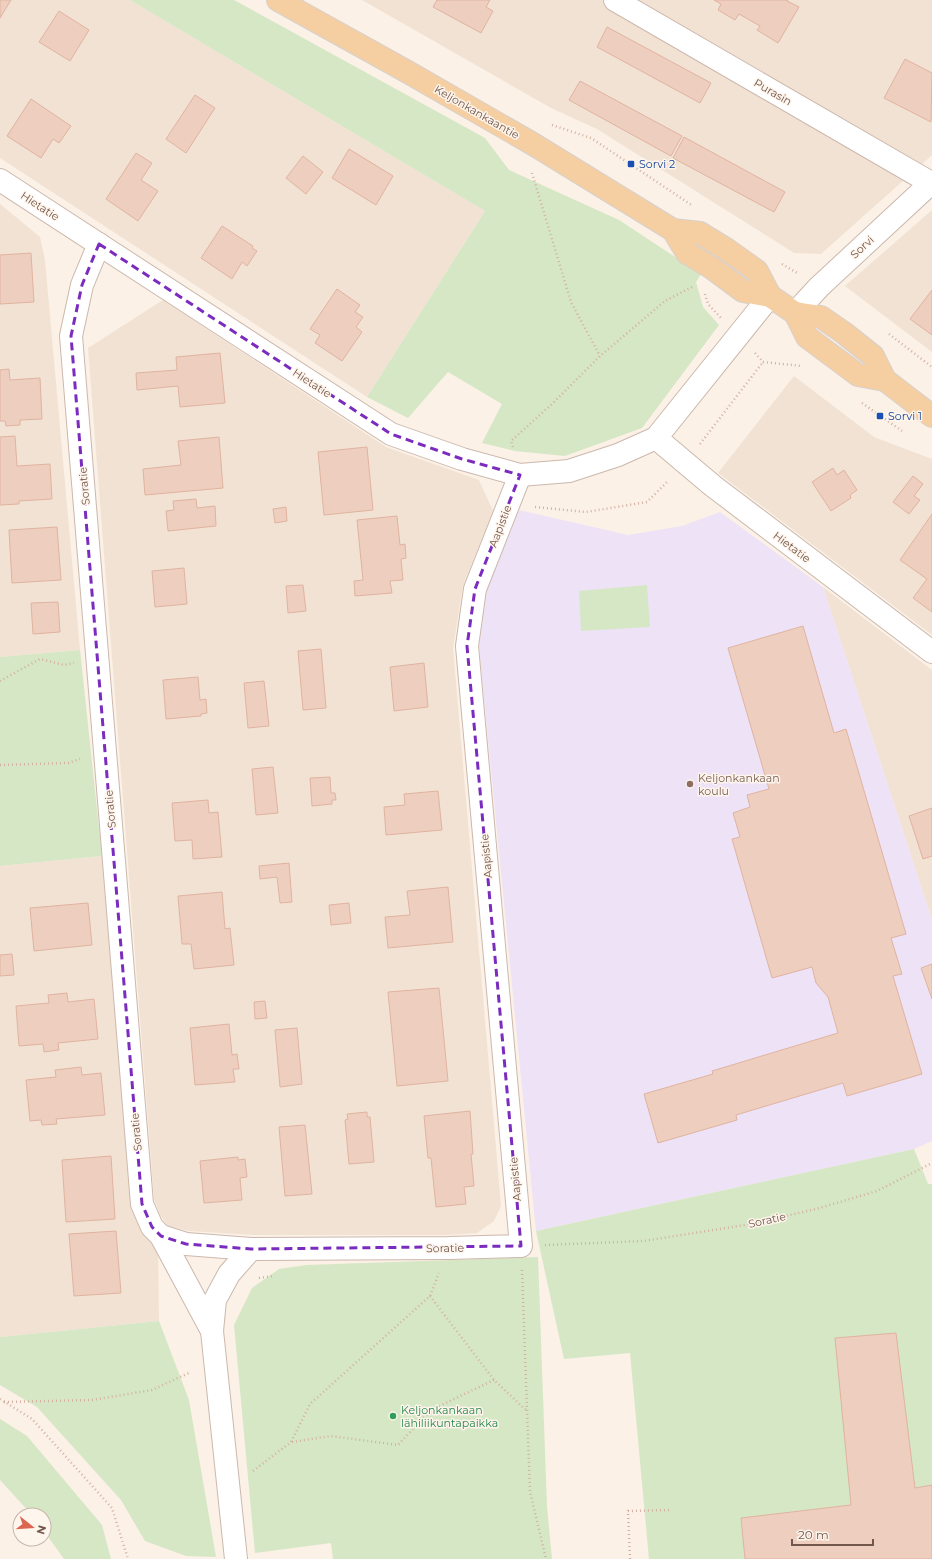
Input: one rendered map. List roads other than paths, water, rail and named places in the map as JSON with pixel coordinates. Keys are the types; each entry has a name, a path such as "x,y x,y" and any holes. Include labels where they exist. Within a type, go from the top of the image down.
{"main road":[{"name":"Keljonkankaantie","path":"278,0 533,144 673,230 687,253 712,268 743,291 770,296 794,313 821,317 873,356 885,380 932,416"}],"street":[{"name":"Purasin","path":"615,0 932,183"},
{"name":"Hietatie","path":"0,180 391,434 462,459 520,475 569,471 618,455 656,438 770,296"},
{"name":"Sorvi","path":"794,313 819,286 932,183"},
{"name":"Soratie","path":"99,244 82,284 71,336 142,1204 152,1227 161,1236 186,1244 251,1249 521,1246"},
{"name":"Hietatie","path":"656,438 713,486 932,652"},
{"name":"Aapistie","path":"520,475 475,589 467,646 521,1246"},
{"path":"161,1236 212,1331"},
{"path":"236,1559 212,1331 215,1300 229,1274 251,1249"}],"place":[{"name":"Sorvi 2","path":"631,164"},
{"name":"Sorvi 1","path":"880,416"},
{"name":"Keljonkankaan koulu","path":"690,784"},
{"name":"Keljonkankaan lähiliikuntapaikka","path":"393,1416"}]}
